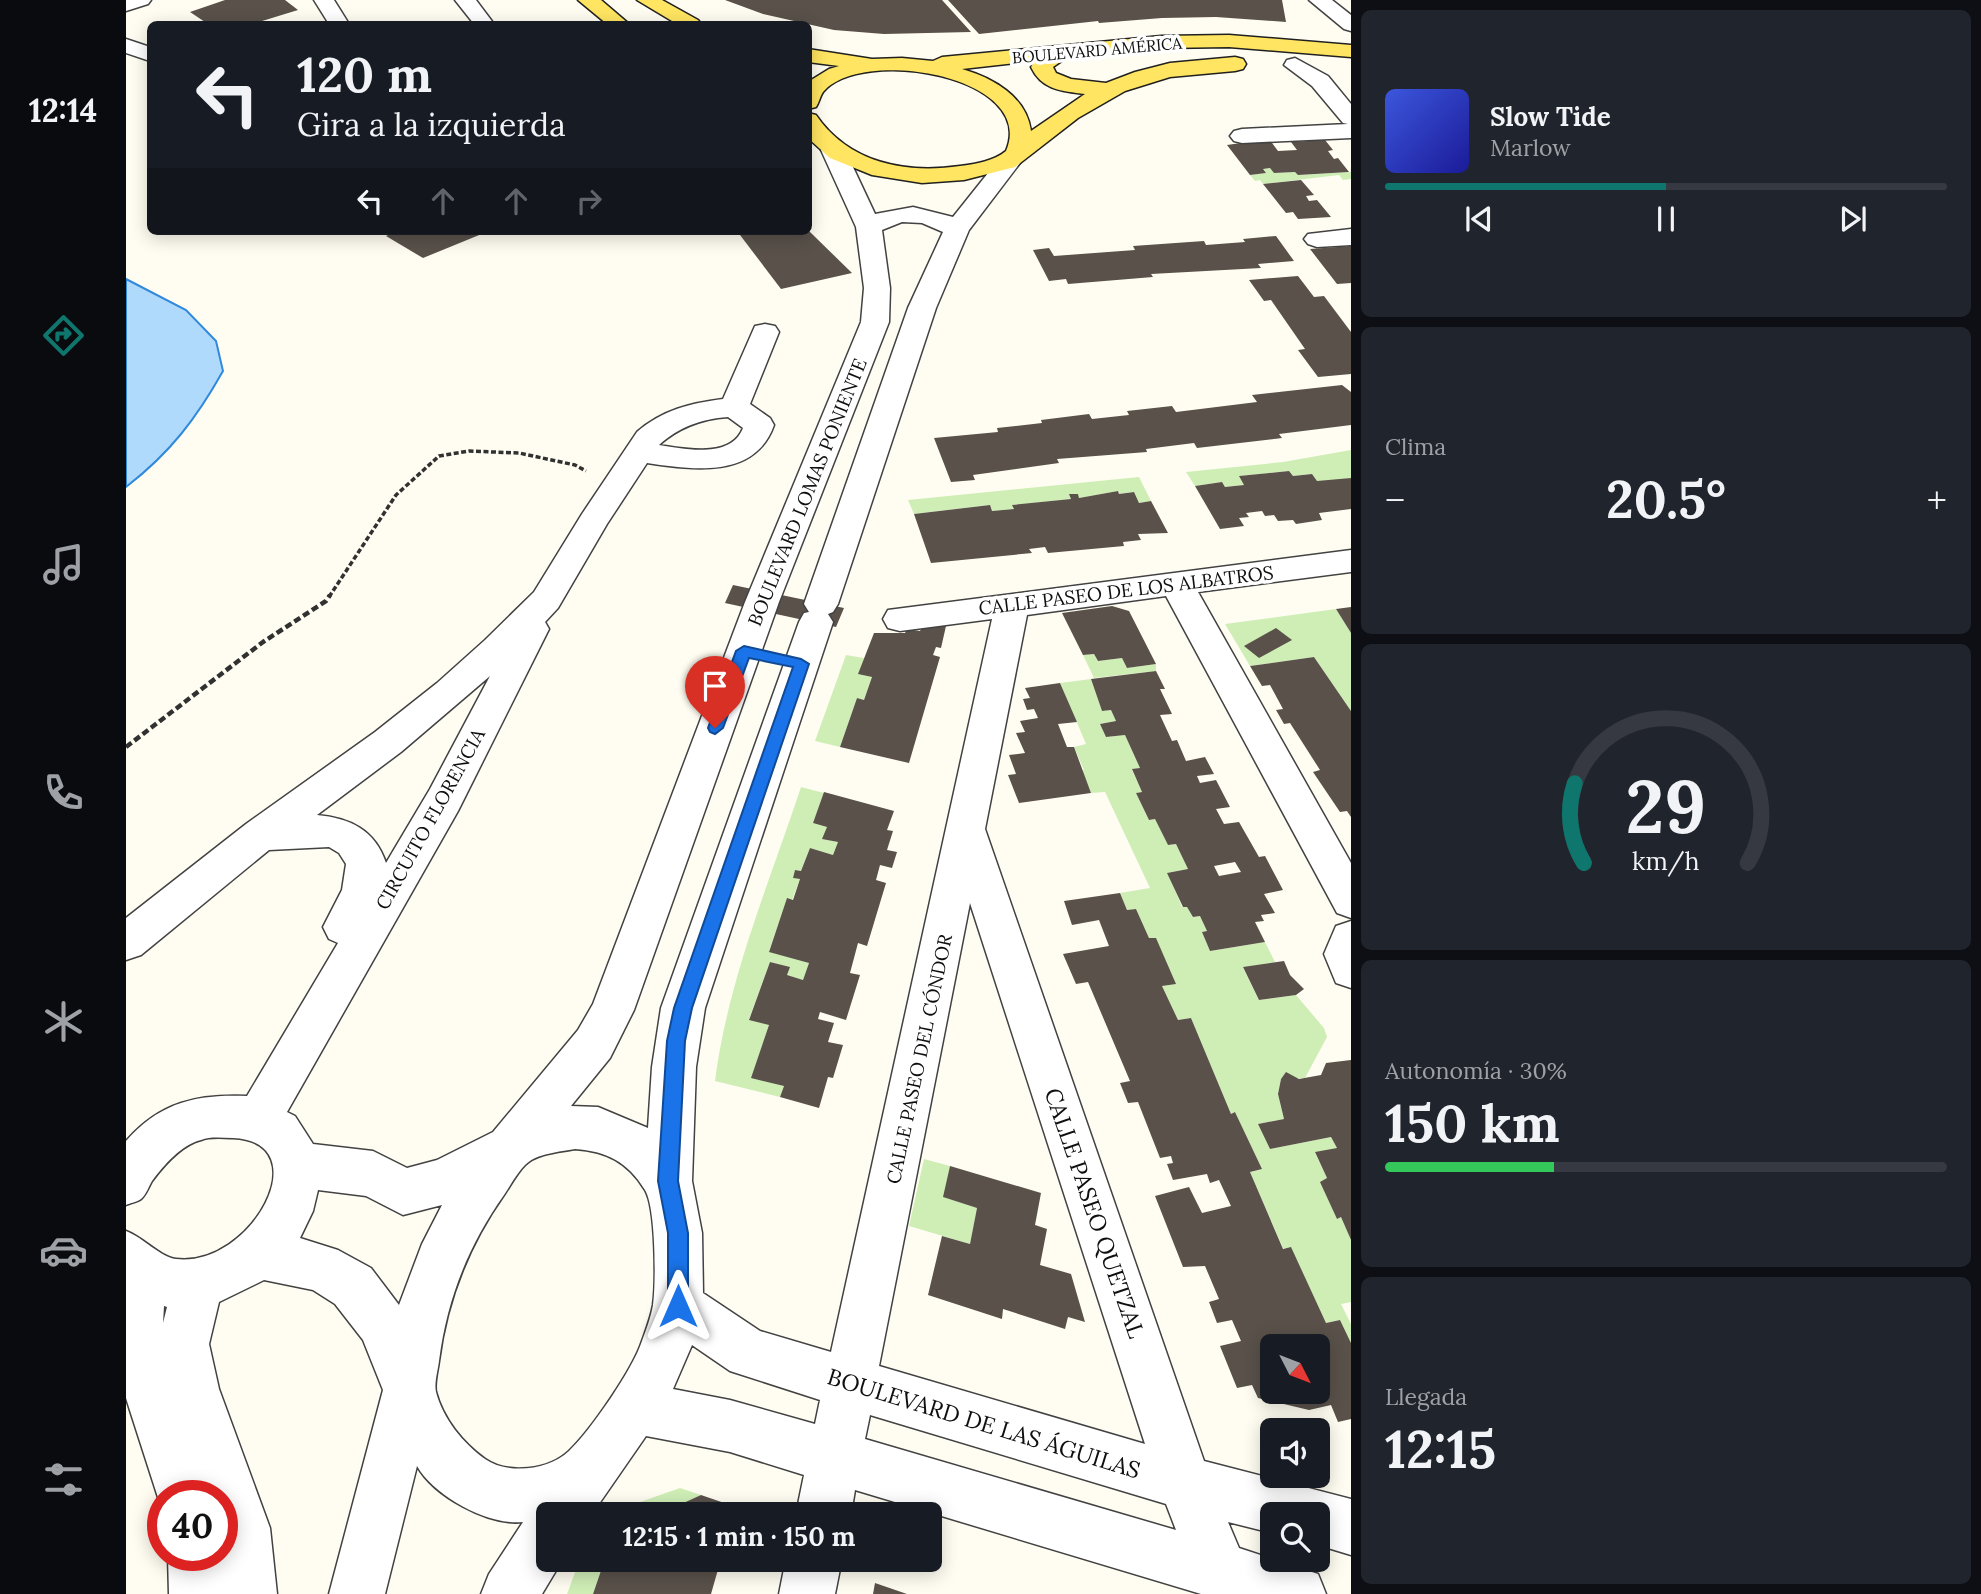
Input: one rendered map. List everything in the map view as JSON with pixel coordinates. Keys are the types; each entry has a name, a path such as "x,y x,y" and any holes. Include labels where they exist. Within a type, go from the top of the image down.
{"main road":[{"path":"588,0 615,21"},
{"path":"647,0 686,21"},
{"name":"BOULEVARD AMÉRICA","path":"926,66 1161,42 1229,41 1350,53"},
{"path":"1059,53 1048,59 1042,67 1047,77 1067,85 1106,90"},
{"name":"BOULEVARD AMÉRICA","path":"1014,157 1063,116 1106,90 1136,78 1196,66 1295,65 1350,53"},
{"path":"812,56 871,65"},
{"path":"812,94 815,88 830,78 871,65 894,63 926,66 956,74 1001,95 1019,116 1022,134 1014,157 979,171 949,175 904,174 874,167 833,150 820,139 812,126"}],"street":[{"path":"126,5 141,0"},
{"path":"465,0 482,21"},
{"path":"1319,0 1351,25"},
{"path":"328,1 338,21"},
{"path":"126,45 147,54"},
{"path":"1295,65 1328,89 1351,118"},
{"path":"1328,89 1351,90"},
{"path":"1242,135 1351,131"},
{"name":"BOULEVARD LOMAS PONIENTE","path":"357,1594 409,1390 419,1320 439,1261 466,1209 511,1146 594,1044 612,1010 744,651 875,322 877,288 869,227 833,150"},
{"path":"259,1255 321,1267 353,1286 381,1323 425,1429 443,1460 471,1482 509,1496 573,1492 635,1408 664,1354 678,1306 678,1233 668,1181 675,1054 683,1008 922,309 957,229 1014,157"},
{"path":"869,227 883,218 903,213 935,218 957,229"},
{"path":"1317,239 1351,237"},
{"path":"639,452 706,458 731,456 748,448 758,437 759,425 734,407 765,332"},
{"name":"CIRCUITO FLORENCIA","path":"258,1118 444,800 546,600 639,452 654,433 696,411 734,407"},
{"name":"CALLE PASEO DE LOS ALBATROS","path":"900,619 1351,561"},
{"path":"778,564 822,601"},
{"path":"1176,583 1351,901"},
{"name":"CIRCUITO FLORENCIA","path":"126,942 261,835 388,742 450,692 546,600"},
{"name":"CALLE PASEO DEL CÓNDOR","path":"825,1502 1012,604"},
{"path":"744,651 801,664"},
{"name":"CALLE PASEO QUETZAL","path":"967,830 1185,1483 1226,1583"},
{"name":"CIRCUITO FLORENCIA","path":"261,835 322,831 342,834 359,847 366,860 366,878 318,984 306,1034"},
{"path":"1351,939 1345,954 1351,970"},
{"path":"128,1173 152,1145 186,1124 204,1116 233,1113 258,1118 278,1131 292,1150 298,1175 294,1203 281,1230 259,1255 230,1274 198,1284 167,1283 134,1264"},
{"path":"295,1164 373,1174 403,1192 444,1181 511,1146 569,1128 598,1130 623,1138 637,1148 668,1181"},
{"path":"134,1264 137,1336 147,1382 178,1480"},
{"path":"198,1284 183,1344 218,1480"},
{"name":"BOULEVARD DE LAS ÁGUILAS","path":"678,1306 748,1353 1260,1503"},
{"path":"635,1408 709,1421 834,1457 1226,1583 1298,1594"},
{"path":"1330,1521 1351,1527"},
{"path":"509,1594 536,1552"},
{"path":"238,1555 249,1594"},
{"path":"197,1571 197,1594"},
{"path":"807,1594 811,1572"}],"path":[{"path":"126,747 263,642 326,601 396,495 439,456 469,450 519,453 575,465 616,487"}],"green space":[{"path":"1270,168 1274,173 1295,172 1298,175 1351,172 1351,179 1343,180 1339,175 1263,184 1250,175 1266,173 1263,169"},
{"path":"1351,450 1351,478 1318,483 1312,474 1293,476 1289,471 1240,476 1244,485 1225,487 1222,482 1195,486 1186,472 1283,462"},
{"path":"1139,477 1151,501 1139,503 1133,492 1119,494 1118,491 1079,498 1078,494 1070,494 1071,499 1013,505 1014,509 992,511 989,505 914,514 908,500"},
{"path":"1336,609 1351,633 1351,711 1314,657 1250,666 1225,624"},
{"path":"1094,654 1098,661 1122,658 1127,668 1156,664 1156,671 1094,678 1083,655"},
{"path":"846,655 864,658 859,674 872,677 864,700 857,698 840,747 815,741"},
{"path":"1091,679 1102,711 1111,710 1116,721 1100,724 1106,737 1125,735 1140,768 1132,770 1142,792 1136,793 1149,820 1155,819 1168,845 1176,844 1188,869 1168,873 1182,907 1187,907 1193,917 1200,916 1207,931 1202,932 1210,951 1265,942 1275,962 1243,968 1259,1000 1296,995 1324,1028 1327,1037 1305,1078 1281,1079 1278,1094 1284,1119 1258,1124 1270,1149 1331,1137 1337,1148 1315,1153 1327,1178 1321,1182 1337,1219 1341,1217 1351,1240 1351,1302 1341,1304 1351,1324 1351,1343 1340,1320 1326,1323 1291,1248 1283,1248 1250,1172 1262,1169 1235,1112 1231,1114 1191,1018 1178,1020 1162,986 1175,984 1136,909 1127,910 1120,893 1150,888 1105,792 1091,793 1081,771 1084,770 1074,747 1086,744 1060,683"},
{"path":"801,787 824,793 813,823 827,827 823,839 838,842 833,855 810,848 801,871 795,870 793,878 800,879 792,900 787,899 769,951 809,963 803,980 787,975 789,967 770,962 749,1019 769,1025 752,1077 784,1086 780,1097 715,1081 739,969"},
{"path":"924,1159 950,1166 944,1197 977,1208 970,1244 909,1226"},
{"path":"680,1488 701,1495 686,1502 640,1502"},
{"path":"575,1572 601,1572 593,1594 567,1594"}],"water":[{"path":"126,279 186,310 216,341 223,371 203,405 181,434 126,487"}],"building":[{"path":"225,0 285,0 298,10 262,21 204,21 190,12"},
{"path":"725,0 942,0 971,32 884,34 834,30 812,25 812,21 794,21 763,14"},
{"path":"948,0 1282,0 1286,22 1216,17 1162,18 1098,21 979,34"},
{"path":"1269,139 1278,151 1297,150 1291,142 1325,140 1333,150 1328,151 1334,159 1338,158 1349,172 1298,175 1295,172 1274,173 1270,168 1263,169 1266,173 1250,175 1227,145"},
{"path":"1301,180 1314,195 1306,196 1309,201 1317,200 1331,217 1298,219 1293,212 1286,213 1263,184"},
{"path":"812,234 852,273 781,289 740,235"},
{"path":"388,235 479,235 423,258 386,236"},
{"path":"1276,236 1294,261 1258,264 1261,268 1151,274 1153,277 1068,284 1066,279 1049,281 1033,250 1049,248 1054,256 1135,250 1133,246 1204,241 1206,245 1245,242 1243,239"},
{"path":"1351,246 1351,283 1337,284 1310,249"},
{"path":"1298,276 1314,297 1324,296 1351,332 1351,374 1318,377 1298,350 1305,349 1271,300 1264,301 1249,280"},
{"path":"1342,385 1351,392 1351,425 1279,434 1282,438 1197,448 1194,443 1146,449 1147,452 1057,459 1059,463 973,475 975,480 951,482 934,438 998,432 997,428 1089,414 1092,419 1129,415 1127,411 1172,406 1176,412 1257,402 1252,395"},
{"path":"1289,471 1293,476 1312,474 1317,481 1351,478 1351,509 1319,513 1322,520 1296,524 1293,520 1278,521 1274,515 1265,516 1262,511 1246,513 1249,517 1239,518 1244,526 1220,529 1195,486 1222,482 1225,487 1244,485 1239,476"},
{"path":"1118,491 1119,494 1134,492 1139,503 1151,501 1168,533 1138,534 1141,540 1123,542 1124,546 1048,553 1045,547 1029,549 1032,553 931,563 914,514 990,505 992,511 1014,509 1012,505 1071,499 1069,494 1078,494 1079,498"},
{"path":"733,585 844,608 836,627 725,603"},
{"path":"1112,606 1129,611 1156,664 1127,668 1122,658 1098,661 1094,654 1083,655 1062,613"},
{"path":"1351,607 1351,633 1336,609"},
{"path":"946,626 941,648 936,647 933,655 940,657 909,763 840,747 857,698 864,700 872,677 858,674 874,633 905,633 907,629 920,631 922,627"},
{"path":"1276,628 1292,640 1259,658 1244,646"},
{"path":"1314,657 1351,711 1351,817 1347,811 1340,812 1313,772 1320,770 1290,723 1284,724 1276,710 1283,709 1270,685 1262,686 1250,666"},
{"path":"1156,671 1165,689 1160,689 1172,714 1160,715 1172,741 1177,740 1186,761 1205,757 1214,774 1197,776 1200,783 1216,780 1230,807 1216,809 1224,824 1239,822 1259,857 1265,856 1283,890 1264,894 1275,913 1261,915 1264,921 1255,922 1265,942 1210,951 1202,932 1207,931 1200,916 1193,917 1187,907 1183,907 1167,873 1188,869 1176,844 1168,845 1155,819 1149,820 1136,793 1142,792 1132,769 1140,768 1125,735 1106,737 1100,724 1116,721 1111,710 1102,711 1091,679","holes":["1235,862 1241,872 1219,876 1214,866"]},
{"path":"1060,683 1077,722 1058,724 1067,747 1074,747 1091,793 1019,803 1008,775 1016,774 1009,755 1025,753 1016,733 1025,732 1020,721 1038,718 1034,709 1027,710 1023,699 1030,698 1025,688"},
{"path":"824,792 894,811 887,830 893,831 887,850 897,852 892,868 880,865 876,880 886,883 867,946 858,943 850,973 860,975 846,1020 820,1012 818,1019 834,1023 828,1042 843,1045 833,1078 828,1077 819,1108 780,1097 784,1086 751,1078 769,1025 749,1020 770,962 790,967 787,975 803,980 809,963 769,952 787,898 793,900 800,879 793,878 795,870 801,871 810,848 833,855 838,842 822,839 827,827 813,823"},
{"path":"1120,893 1127,910 1136,909 1149,938 1156,938 1176,984 1162,986 1178,1020 1191,1018 1231,1114 1235,1112 1262,1169 1250,1172 1283,1249 1291,1247 1326,1323 1340,1320 1351,1343 1351,1419 1338,1422 1331,1405 1309,1410 1284,1404 1330,1404 1330,1334 1260,1334 1260,1398 1252,1385 1237,1388 1220,1346 1241,1341 1232,1320 1217,1323 1209,1302 1219,1299 1205,1266 1183,1267 1155,1196 1189,1187 1202,1213 1231,1206 1219,1180 1210,1183 1207,1174 1173,1180 1167,1164 1173,1163 1171,1156 1160,1158 1138,1102 1128,1103 1120,1083 1130,1081 1088,982 1076,984 1063,954 1109,946 1099,920 1072,925 1064,901"},
{"path":"1284,961 1290,975 1304,989 1296,995 1259,1000 1243,967"},
{"path":"1351,1060 1351,1240 1341,1217 1337,1219 1320,1182 1327,1178 1315,1152 1337,1148 1331,1137 1270,1149 1258,1124 1284,1119 1278,1094 1281,1079 1286,1072 1299,1079 1321,1075 1326,1063"},
{"path":"950,1166 1041,1193 1035,1225 1047,1229 1040,1265 1071,1274 1085,1322 1068,1317 1065,1329 1003,1309 1002,1319 928,1295 942,1236 970,1244 977,1208 943,1197"},
{"path":"701,1495 721,1502 686,1502"},
{"path":"601,1572 717,1572 711,1594 593,1594"},
{"path":"875,1583 907,1594 873,1594"}],"route":[{"path":"678,1306 678,1233 668,1181 676,1041 683,1008 801,664 744,651 715,728"}]}
